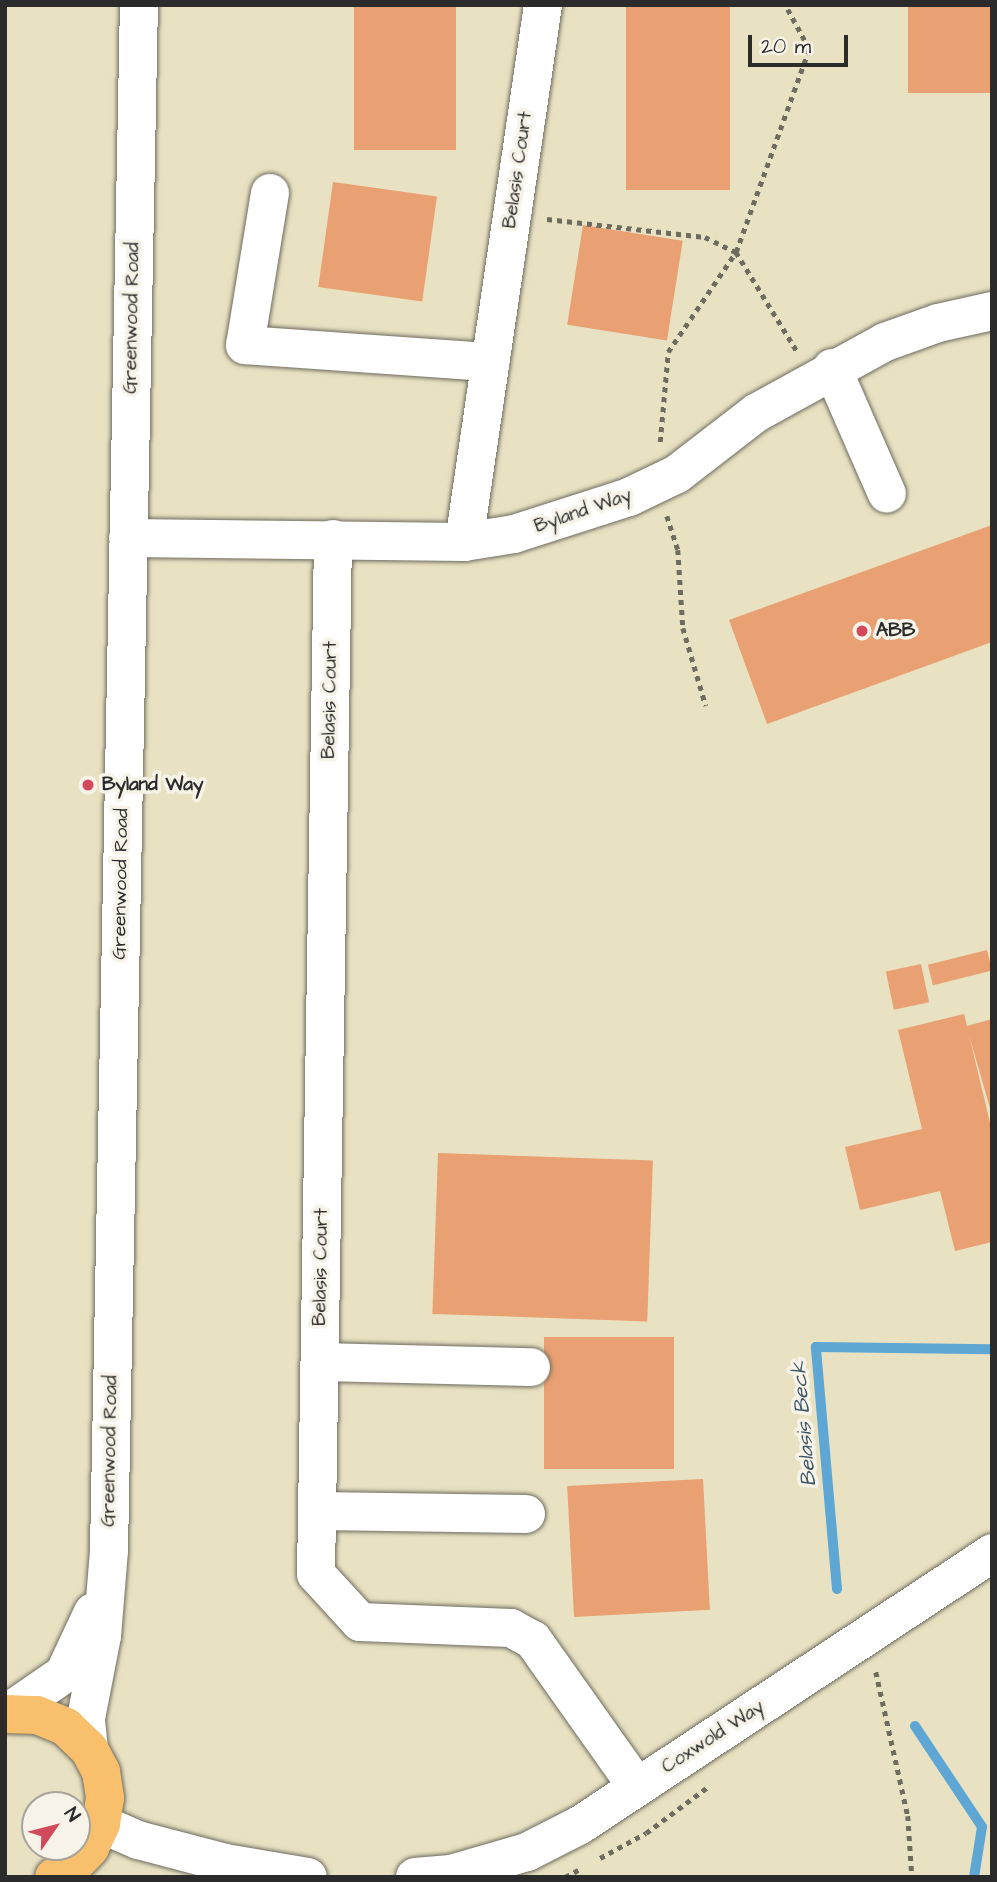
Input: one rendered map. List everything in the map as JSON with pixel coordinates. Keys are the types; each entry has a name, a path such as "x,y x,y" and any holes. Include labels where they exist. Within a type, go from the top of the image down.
{"main road":[{"path":"5,1714 37,1715 57,1723 89,1749 101,1772 105,1798 102,1824 90,1848 63,1874"}],"street":[{"name":"Greenwood Road","path":"89,1749 86,1718 103,1636 103,1595 109,1550 139,5"},
{"name":"Belasis Court","path":"464,542 543,5"},
{"path":"270,193 245,345 490,362"},
{"name":"Byland Way","path":"128,538 464,542 538,527 657,483 823,374 938,323 992,311"},
{"path":"823,374 887,494"},
{"name":"Belasis Court","path":"333,539 316,1574 360,1622 511,1629 533,1640 637,1787"},
{"path":"320,1362 531,1367"},
{"path":"318,1511 526,1514"},
{"name":"Coxwold Way","path":"440,1876 527,1852 580,1825 992,1553"},
{"name":"Greenwood Road","path":"5,1714 64,1674 103,1595"},
{"path":"102,1824 138,1840 225,1863 308,1877"}],"path":[{"path":"706,706 682,628 678,550 657,483 668,352 737,252 810,49 785,5"},
{"path":"512,215 705,237 737,252 823,374"},
{"path":"857,1642 877,1674 908,1816 912,1877"}],"building":[{"path":"354,5 456,5 456,150 354,150"},
{"path":"626,5 730,5 730,190 626,190"},
{"path":"908,5 992,5 992,93 908,93"},
{"path":"333,182 437,197 422,302 318,287"},
{"path":"583,225 683,241 667,341 567,325"},
{"name":"ABB","path":"992,525 992,642 767,724 729,620"},
{"path":"987,950 992,970 933,985 928,965"},
{"path":"921,964 929,1002 894,1010 886,971"},
{"path":"964,1014 967,1026 992,1019 992,1115 969,1035 992,1131 992,1242 955,1251 940,1191 860,1210 845,1147 922,1129 898,1030"},
{"path":"438,1153 653,1161 647,1321 432,1314"},
{"path":"544,1337 674,1337 674,1469 544,1469"},
{"path":"703,1479 710,1610 574,1617 567,1486"}],"waterway":[{"name":"Belasis Beck","path":"837,1589 816,1347 992,1349"},
{"name":"Belasis Beck","path":"915,1726 982,1827 974,1877"}],"place":[{"name":"ABB","path":"862,631"},
{"name":"Byland Way","path":"88,785"}]}
